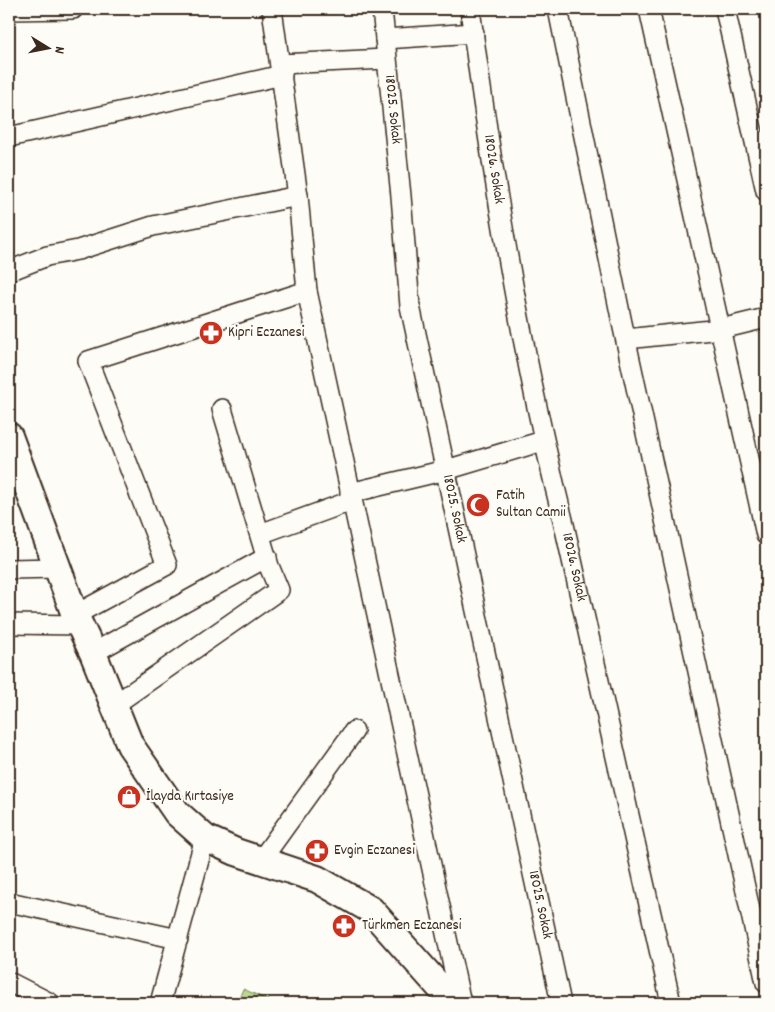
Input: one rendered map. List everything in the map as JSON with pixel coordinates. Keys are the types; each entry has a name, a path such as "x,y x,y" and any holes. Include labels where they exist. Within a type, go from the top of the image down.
{"main road":[{"path":"12,452 77,620 93,653 130,745 177,813 205,838 236,852 317,879 371,910 453,1002"}],"street":[{"path":"9,10 74,9"},
{"path":"272,9 298,196 307,291 351,497 453,1002"},
{"name":"18025. Sokak","path":"382,9 410,306 561,1003"},
{"name":"18026. Sokak","path":"470,9 512,288 543,441 567,539 671,1003"},
{"path":"558,9 626,339 766,982"},
{"path":"649,9 766,535"},
{"path":"725,9 766,191"},
{"path":"385,39 474,33"},
{"path":"9,137 281,70 386,59"},
{"path":"9,271 47,256 78,250 153,226 298,196"},
{"path":"9,624 77,620 167,565 88,361 307,291"},
{"path":"626,339 721,329 766,318"},
{"path":"114,706 278,590 222,409"},
{"path":"260,534 351,497 543,441"},
{"path":"93,653 267,557"},
{"path":"9,569 58,568"},
{"path":"261,860 354,731"},
{"path":"160,1003 205,838"},
{"path":"9,902 178,938"},
{"path":"9,982 50,1003"}],"green space":[{"path":"243,989 275,1003 237,1003"}],"place":[{"name":"Kipri Eczanesi","path":"211,333"},
{"name":"Fatih Sultan Camii","path":"478,505"},
{"name":"İlayda Kırtasiye","path":"129,797"},
{"name":"Evgin Eczanesi","path":"317,851"},
{"name":"Türkmen Eczanesi","path":"344,926"}]}
